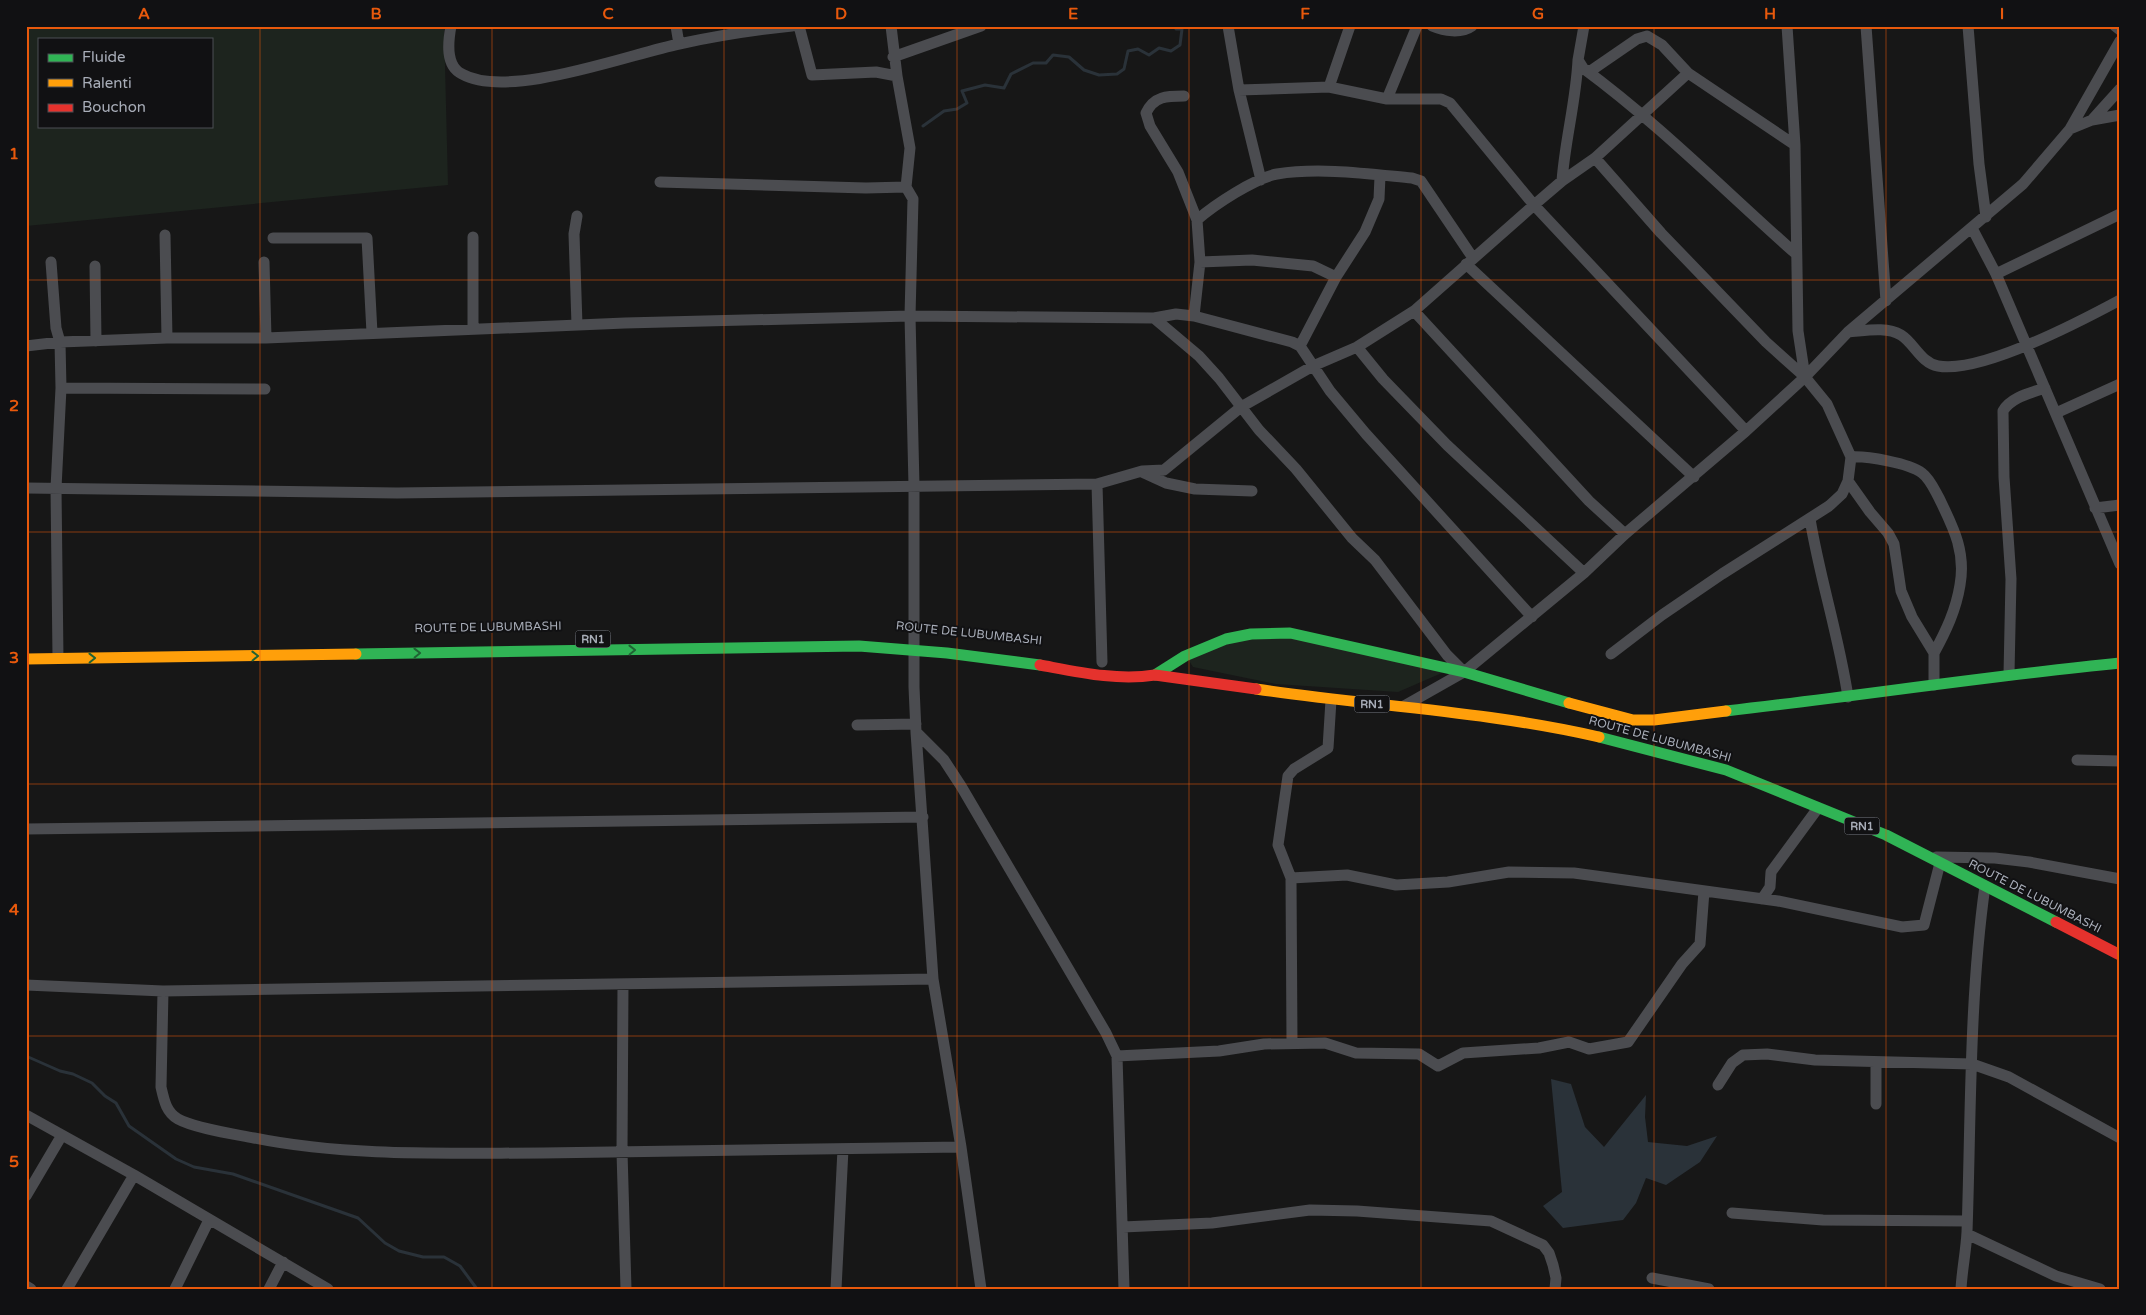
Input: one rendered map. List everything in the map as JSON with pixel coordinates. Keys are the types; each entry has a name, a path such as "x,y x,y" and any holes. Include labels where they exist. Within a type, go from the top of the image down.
{"main road":[{"path":"1155,675 1178,660 1204,647 1251,634 1269,632 1290,633 1464,672 1578,706 1633,720 1654,720 1848,697 2009,674 2120,663"},
{"name":"ROUTE DE LUBUMBASHI","path":"915,644 1134,678 1155,675 1331,700 1403,707 1555,727 1653,750 1726,770 1886,835 2120,955"},
{"name":"ROUTE DE LUBUMBASHI","path":"26,650 58,654 915,644 1060,657"},
{"name":"ROUTE DE LUBUMBASHI","path":"26,659 58,654"},
{"name":"ROUTE DE LUBUMBASHI","path":"1138,665 1147,666 1155,675"}],"street":[{"path":"451,26 449,40 451,63 461,74 492,83 525,82 679,44 792,26"},
{"path":"676,26 679,44"},
{"path":"799,26 812,76 876,72 897,76"},
{"path":"891,26 893,57 910,148 906,187 913,199 910,316 914,486 916,728 933,979 961,1147 981,1289"},
{"path":"893,57 981,26"},
{"path":"1228,26 1240,90 1261,180"},
{"path":"1329,87 1350,26"},
{"path":"1387,100 1417,26"},
{"path":"1432,26 1454,31 1468,29 1472,26"},
{"path":"1562,181 1564,155 1576,88 1578,60 1584,26"},
{"path":"1787,26 1794,146 1798,330 1805,377"},
{"path":"1866,26 1886,300"},
{"path":"1968,26 1979,164 1986,217"},
{"path":"2115,26 2120,30"},
{"path":"1589,72 1637,39 1647,36 1662,46 1688,73 1794,146"},
{"path":"1403,707 1464,672 1532,617 1584,573 1625,534 1746,431 1805,377 1848,332 2023,184 2070,129 2120,41"},
{"path":"1578,60 1583,68 1643,114 1795,253"},
{"path":"26,488 398,494 1097,484 1142,472 1164,470 1242,407 1313,366 1358,348 1414,311 1562,181 1595,158 1688,73"},
{"path":"1240,90 1329,87 1387,100 1441,100 1450,104 1534,205 1746,431"},
{"path":"2092,120 2120,89"},
{"path":"1184,96 1169,96 1155,100 1146,113 1150,126 1178,172 1197,220 1200,262 1194,316"},
{"path":"2070,129 2092,120 2120,115"},
{"path":"1595,158 1661,233 1766,342 1805,377 1827,404 1851,457 1848,481 1842,494 1810,519 1722,574 1611,654"},
{"path":"1197,220 1210,209 1261,180 1276,174 1314,172 1412,178 1421,181 1470,261 1694,477"},
{"path":"1300,346 1336,277 1366,232 1379,199 1380,176"},
{"path":"660,182 866,188 906,187"},
{"path":"1996,274 2120,214"},
{"path":"577,216 574,234 577,325"},
{"path":"1972,228 1996,274 2120,564"},
{"path":"165,235 167,338"},
{"path":"473,237 473,329"},
{"path":"274,238 367,238 372,333"},
{"path":"1200,262 1252,260 1312,266 1336,277"},
{"path":"51,262 53,304 60,342 61,388 56,488 58,654"},
{"path":"264,262 266,338"},
{"path":"95,266 96,341"},
{"path":"1848,332 1888,330 1901,335 1928,361 1937,366 1965,365 2026,346 2081,321 2120,300"},
{"path":"1414,311 1590,501 1625,534"},
{"path":"26,346 60,342 167,338 266,338 577,325 910,316 1154,318 1176,314 1194,316 1292,342 1300,346 1330,391 1366,434 1532,617"},
{"path":"1154,318 1198,356 1242,407 1259,430 1296,469 1352,538 1375,560 1447,655 1464,672"},
{"path":"1358,348 1383,379 1447,445 1584,573"},
{"path":"2056,413 2119,385"},
{"path":"61,388 264,389"},
{"path":"2009,674 2011,579 2004,477 2003,411 2006,406 2020,397 2045,388"},
{"path":"1851,457 1872,457 1922,473 1932,484 1952,522 1960,552 1960,585 1951,622 1934,653 1934,685"},
{"path":"1142,472 1166,483 1195,489 1252,492"},
{"path":"1848,481 1894,544 1901,591 1912,617 1934,653"},
{"path":"1097,484 1102,662"},
{"path":"2095,508 2120,505"},
{"path":"1810,519 1843,664 1848,697"},
{"path":"1292,1043 1291,878 1278,845 1288,776 1294,769 1328,748 1331,700"},
{"path":"857,725 916,728 944,760 983,821 1106,1033 1117,1056 1124,1289"},
{"path":"2077,760 2120,761"},
{"path":"1762,899 1770,887 1771,872 1818,808"},
{"path":"26,829 923,817"},
{"path":"1291,878 1347,874 1396,885 1448,882 1509,872 1574,873 1762,899 1902,927 1924,925 1934,860 1995,858 2029,862 2120,879"},
{"path":"1961,1289 1967,1234 1972,1064 1979,928 1985,886"},
{"path":"1117,1056 1219,1051 1264,1044 1325,1043 1356,1054 1419,1054 1438,1066 1463,1053 1539,1048 1569,1042 1589,1049 1628,1042 1682,964 1700,944 1704,891"},
{"path":"26,986 163,991 933,979"},
{"path":"623,984 622,1152 626,1289"},
{"path":"163,991 161,1087 169,1112 179,1120 219,1131 288,1145 342,1150 460,1153 961,1147"},
{"path":"1718,1085 1732,1063 1743,1055 1767,1054 1802,1060 1972,1064 2009,1077 2120,1138"},
{"path":"1876,1062 1876,1104"},
{"path":"26,1115 134,1175 328,1289"},
{"path":"26,1196 62,1135"},
{"path":"836,1289 843,1149"},
{"path":"67,1289 134,1175"},
{"path":"1123,1227 1212,1223 1310,1210 1357,1210 1486,1220 1543,1245 1549,1253 1553,1265 1556,1278 1555,1289"},
{"path":"1732,1212 1823,1220 1967,1221"},
{"path":"175,1289 209,1220"},
{"path":"1967,1234 2056,1276 2100,1289"},
{"path":"269,1289 283,1262"},
{"path":"1652,1278 1709,1289"},
{"path":"26,1286 31,1289"}],"shaded area":[{"path":"26,26 444,26 448,185 26,226"},
{"path":"1292,635 1444,672 1398,692 1276,684 1193,667 1188,659 1232,640"},
{"path":"1551,1079 1571,1084 1585,1127 1604,1147 1646,1095 1645,1117 1648,1142 1687,1146 1717,1136 1700,1162 1666,1185 1646,1178 1636,1203 1623,1220 1563,1228 1543,1206 1562,1192"}],"waterway":[{"path":"923,126 944,111 957,109 967,103 962,91 985,85 1004,88 1011,74 1033,63 1046,63 1053,55 1069,57 1084,70 1099,75 1117,74 1124,69 1128,51 1138,49 1149,55 1159,48 1171,51 1180,45 1182,29 1176,29 1174,26"},
{"path":"26,1056 92,1083 105,1096 116,1103 129,1126 176,1159 194,1167 233,1174 358,1218 385,1243 399,1251 423,1257 444,1257 460,1266 477,1289"}],"traffic: fast":[{"path":"1155,675 1185,656 1226,639 1251,634 1290,633 1464,672 1569,703"},
{"path":"356,654 859,646 947,653 1040,665"},
{"path":"1726,711 2120,663"},
{"path":"1599,737 1726,770 1886,835 2056,922"}],"traffic: slow":[{"path":"26,659 356,654"},
{"path":"1256,689 1514,721 1599,737"},
{"path":"1569,703 1633,720 1654,720 1726,711"}],"traffic: jam":[{"path":"1040,665 1098,675 1126,677 1155,675 1256,689"},
{"path":"2056,922 2120,955"}]}
